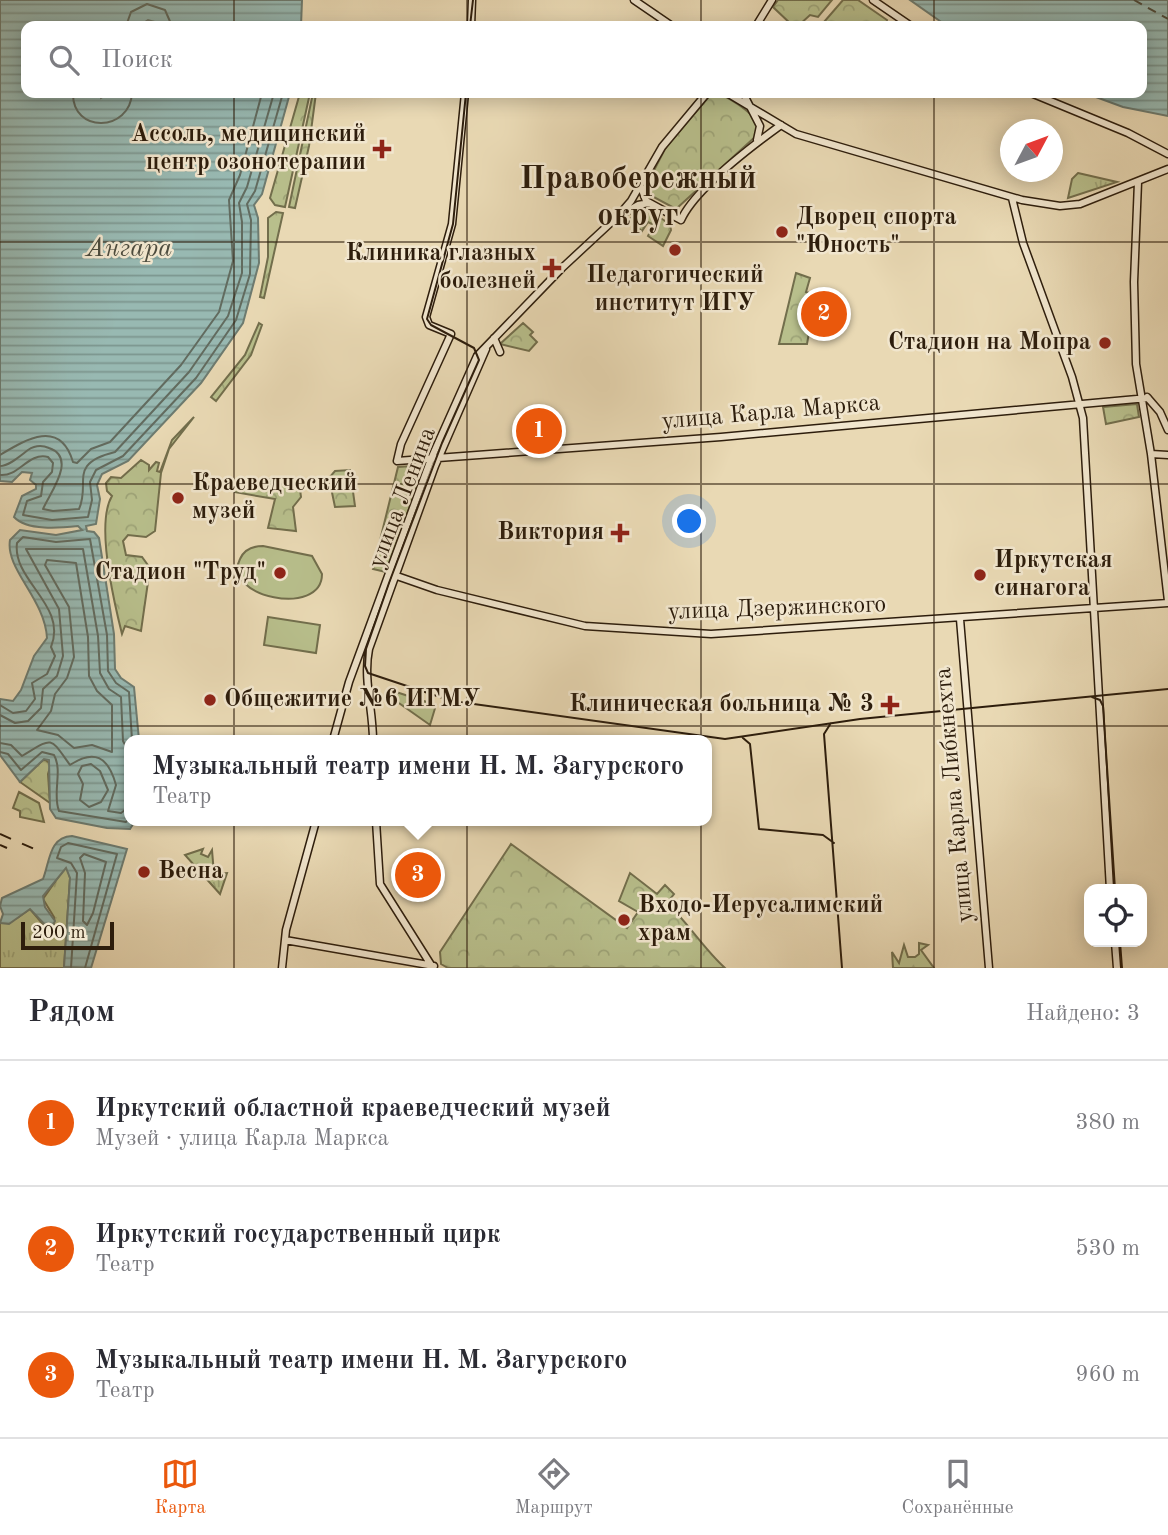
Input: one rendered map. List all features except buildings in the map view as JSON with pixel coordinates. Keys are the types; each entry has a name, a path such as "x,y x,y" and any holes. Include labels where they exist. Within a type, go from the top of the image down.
{"main road":[{"path":"634,0 665,21"},
{"path":"873,0 904,21"},
{"path":"759,21 770,1"},
{"path":"471,21 473,2"},
{"name":"улица Карла Маркса","path":"465,98 452,224 426,317 429,325 451,334 401,444 397,461 1140,398 1150,400"},
{"name":"улица Ленина","path":"334,735 352,675 434,459 477,357 618,216 662,147 703,98"},
{"path":"735,98 796,134 1012,198 1073,205 1168,169"},
{"path":"746,98 760,131 754,145"},
{"path":"1044,98 1168,154"},
{"path":"669,214 678,214 781,124"},
{"path":"642,182 641,194 651,204 681,220 691,203"},
{"path":"1138,182 1134,282 1139,390 1151,454 1168,602"},
{"path":"1012,198 1023,243 1080,405 1110,884"},
{"name":"улица Ленина","path":"618,216 638,205 651,204"},
{"path":"491,341 500,352"},
{"name":"улица Ленина","path":"434,459 491,341"},
{"path":"1139,390 1160,412 1168,430"},
{"path":"1144,406 1150,400"},
{"path":"443,445 447,453 456,458"},
{"path":"1151,454 1168,455"},
{"name":"улица Ленина","path":"367,672 369,649 392,572"},
{"name":"улица Дзержинского","path":"392,572 437,590 585,626 642,631 734,634 1168,602"},
{"name":"улица Карла Либкнехта","path":"960,619 989,968"},
{"path":"362,653 362,668 367,672 373,710 373,735"},
{"path":"352,675 367,672"},
{"path":"282,968 286,930 315,826"},
{"path":"376,826 378,879 382,889 434,967"},
{"path":"285,940 434,967"},
{"path":"1115,947 1117,968"}],"green space":[{"path":"778,0 832,0 818,17 810,15 803,21 788,21 773,7"},
{"path":"843,0 858,0 887,20 887,21 825,21"},
{"path":"299,98 309,98 285,207 275,205 270,198"},
{"path":"312,98 315,98 309,146 295,208 289,207"},
{"path":"708,98 731,100 751,115 757,125 755,137 676,209 648,194 645,188 666,147"},
{"path":"1078,173 1117,182 1068,198 1072,179"},
{"path":"646,209 670,224 671,230 663,246 648,236 654,225 648,222 642,231 628,220"},
{"path":"276,212 283,213 264,298 260,297 268,257 268,218"},
{"path":"796,273 810,278 806,292 813,294 806,326 810,327 807,344 779,344"},
{"path":"259,323 262,325 251,355 216,401 211,397 245,355"},
{"path":"523,323 533,332 530,335 537,342 529,351 500,344"},
{"path":"1137,404 1139,417 1106,424 1103,407"},
{"path":"194,417 169,449 161,473 155,531 146,537 128,535 123,541 126,555 142,557 150,568 141,631 125,626 122,634 108,564 105,525 112,496 107,491 106,483 111,477 121,478 141,460 149,465 149,470 156,462 159,463 157,471 160,472 172,440"},
{"path":"425,465 386,572 373,569 398,467"},
{"path":"350,470 355,506 335,507 329,478 335,471"},
{"path":"294,477 299,482 301,497 293,507 296,531 268,528 275,499 234,492 233,482"},
{"path":"263,546 312,556 322,574 318,588 307,596 291,599 258,592 245,584 238,572 240,559 249,549"},
{"path":"268,617 320,625 316,653 264,645"},
{"path":"393,691 436,705 430,725 389,696"},
{"path":"44,759 51,764 48,774 50,803 20,782"},
{"path":"19,792 39,803 44,822 20,817 20,811 13,808"},
{"path":"511,844 627,928 638,912 619,901 630,873 657,894 665,885 674,894 667,903 725,968 448,968 441,964 440,952"},
{"path":"203,849 201,854 208,857 212,850 214,874 227,873 220,894 185,855"},
{"path":"64,869 68,869 70,878 64,968 0,968 0,923 17,918 30,909 47,929 54,925 54,917 43,899"},
{"path":"919,943 928,945 921,950 934,968 893,968 892,952 899,963 904,945 908,957 915,957 919,954"}],"water":[{"name":"Ангара","path":"0,0 302,0 301,21 21,21 21,98 289,98 262,194 254,205 258,218 259,263 243,323 201,383 128,461 102,474 97,485 100,499 96,524 86,526 87,531 94,532 99,538 114,634 115,669 121,678 134,687 139,735 124,735 124,826 132,826 130,829 107,828 56,818 50,809 49,760 44,759 20,782 0,755 0,699 13,701 21,690 34,656 47,638 40,610 13,562 10,540 20,530 56,535 82,530 78,526 35,527 20,521 14,517 22,496 36,489 36,485 30,480 32,473 22,472 12,482 0,481"},
{"path":"910,0 1168,0 1168,116 1123,107 1099,98 1147,98 1147,21 940,21"},
{"path":"72,836 127,849 91,968 64,967 70,878 66,868 43,896 45,907 55,921 50,930 30,909 9,924 0,923 3,914 0,906 2,898 43,879 55,845 64,837"}],"ferry route":[{"path":"1134,0 1168,19"}],"tram line":[{"path":"471,21 473,0"},
{"path":"466,98 453,224 427,319 431,325 474,348 479,360 442,443 389,583 366,649 365,666 368,673 452,701 696,735"},
{"path":"712,737 725,739 860,719 1168,689"},
{"path":"1092,697 1100,700 1103,706 1115,884"},
{"path":"831,723 824,734 842,968"},
{"path":"743,738 750,744 759,829 823,835 834,843"},
{"path":"1120,947 1122,968"}],"railway":[{"path":"0,834 39,851"},
{"path":"0,845 7,848"}],"place":[{"name":"Ассоль, медицинский центр озонотерапии","path":"382,149"},
{"name":"Дворец спорта \"Юность\"","path":"782,232"},
{"name":"Педагогический институт ИГУ","path":"675,250"},
{"name":"Клиника глазных болезней","path":"552,268"},
{"name":"Иркутский государственный цирк","path":"824,314"},
{"name":"Стадион на Мопра","path":"1105,343"},
{"name":"Иркутский областной краеведческий музей","path":"539,431"},
{"name":"Краеведческий музей","path":"178,498"},
{"name":"Виктория","path":"620,533"},
{"name":"Стадион \"Труд\"","path":"280,573"},
{"name":"Иркутская синагога","path":"980,575"},
{"name":"Общежитие №6 ИГМУ","path":"210,700"},
{"name":"Клиническая больница № 3","path":"890,705"},
{"name":"Весна","path":"144,872"},
{"name":"Музыкальный театр имени Н. М. Загурского","path":"418,875"},
{"name":"Входо-Иерусалимский храм","path":"624,920"}],"district":[{"name":"Правобережный округ","path":"638,198"}]}
